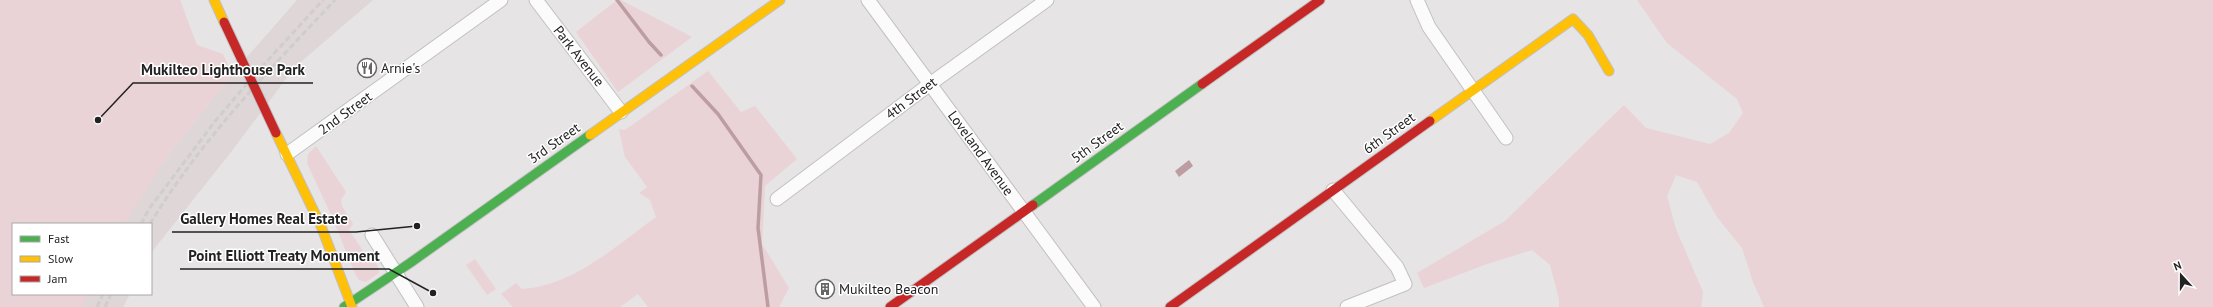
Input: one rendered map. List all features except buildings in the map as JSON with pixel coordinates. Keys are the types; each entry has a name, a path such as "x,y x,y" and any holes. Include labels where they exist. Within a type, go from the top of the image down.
{"street":[{"path":"214,0 276,134 321,226 349,306"},
{"name":"2nd Street","path":"287,154 501,0"},
{"name":"Park Avenue","path":"536,0 621,112"},
{"name":"3rd Street","path":"349,306 780,0"},
{"name":"Loveland Avenue","path":"868,0 1094,307"},
{"name":"4th Street","path":"777,199 930,84 1047,0"},
{"name":"5th Street","path":"890,307 1320,0"},
{"path":"1417,0 1429,27 1506,138"},
{"name":"6th Street","path":"1170,307 1573,19 1588,35 1609,71"},
{"path":"1333,190 1397,267 1405,284 1347,307"},
{"path":"372,235 417,307"}],"shaded area":[{"path":"0,0 180,0 197,45 223,54 232,74 168,155 125,223 12,223 12,295 88,295 82,307 0,307"},
{"path":"297,0 373,0 295,67 231,152 152,252 152,223 122,223 168,155 232,74"},
{"path":"617,0 621,0 692,37 618,92 576,32"},
{"path":"1637,0 2213,0 2213,307 1764,307 1753,282 1742,248 1717,217 1697,182 1676,175 1667,196 1676,229 1703,292 1701,307 1559,307 1559,299 1550,265 1532,250 1487,264 1424,288 1417,273 1505,221 1624,105 1646,128 1710,144 1729,133 1743,113 1737,99 1667,43"},
{"path":"708,71 741,112 755,106 797,159 765,186 762,244 789,288 779,307 648,307 638,294 620,307 513,307 501,294 516,283 522,289 541,286 559,281 576,273 609,252 656,217 650,200 639,193 647,187 625,157 619,129 625,130"},
{"path":"316,146 346,192 341,200 342,206 353,224 349,230 370,261 377,264 379,273 366,282 359,280 356,276 332,217 307,163 308,154"},
{"path":"1189,160 1193,166 1179,177 1175,171"},
{"path":"475,259 496,289 487,295 466,265"},
{"path":"80,295 129,295 123,307 74,307"}],"waterway":[{"path":"617,0 649,42 661,55"},
{"path":"692,86 718,114 761,175 758,228 768,307"}],"railway":[{"path":"142,223 149,209 216,120 257,72 323,0"},
{"path":"151,223 191,164 236,107 335,0"},
{"path":"97,307 103,295"},
{"path":"105,307 111,295"}],"traffic: fast":[{"path":"1033,205 1202,84"},
{"path":"344,307 410,263 590,135"}],"traffic: slow":[{"path":"214,0 224,22"},
{"path":"590,135 780,0"},
{"path":"1430,121 1573,19 1588,35 1609,71"},
{"path":"276,133 321,226 352,307"}],"traffic: jam":[{"path":"1202,84 1320,0"},
{"path":"224,22 276,133"},
{"path":"1170,307 1430,121"},
{"path":"890,307 1033,205"}],"place":[{"name":"Arnie's","path":"367,68"},
{"name":"Mukilteo Lighthouse Park","path":"98,120"},
{"name":"Gallery Homes Real Estate","path":"417,226"},
{"name":"Mukilteo Beacon","path":"825,289"},
{"name":"Point Elliott Treaty Monument","path":"433,293"}]}
